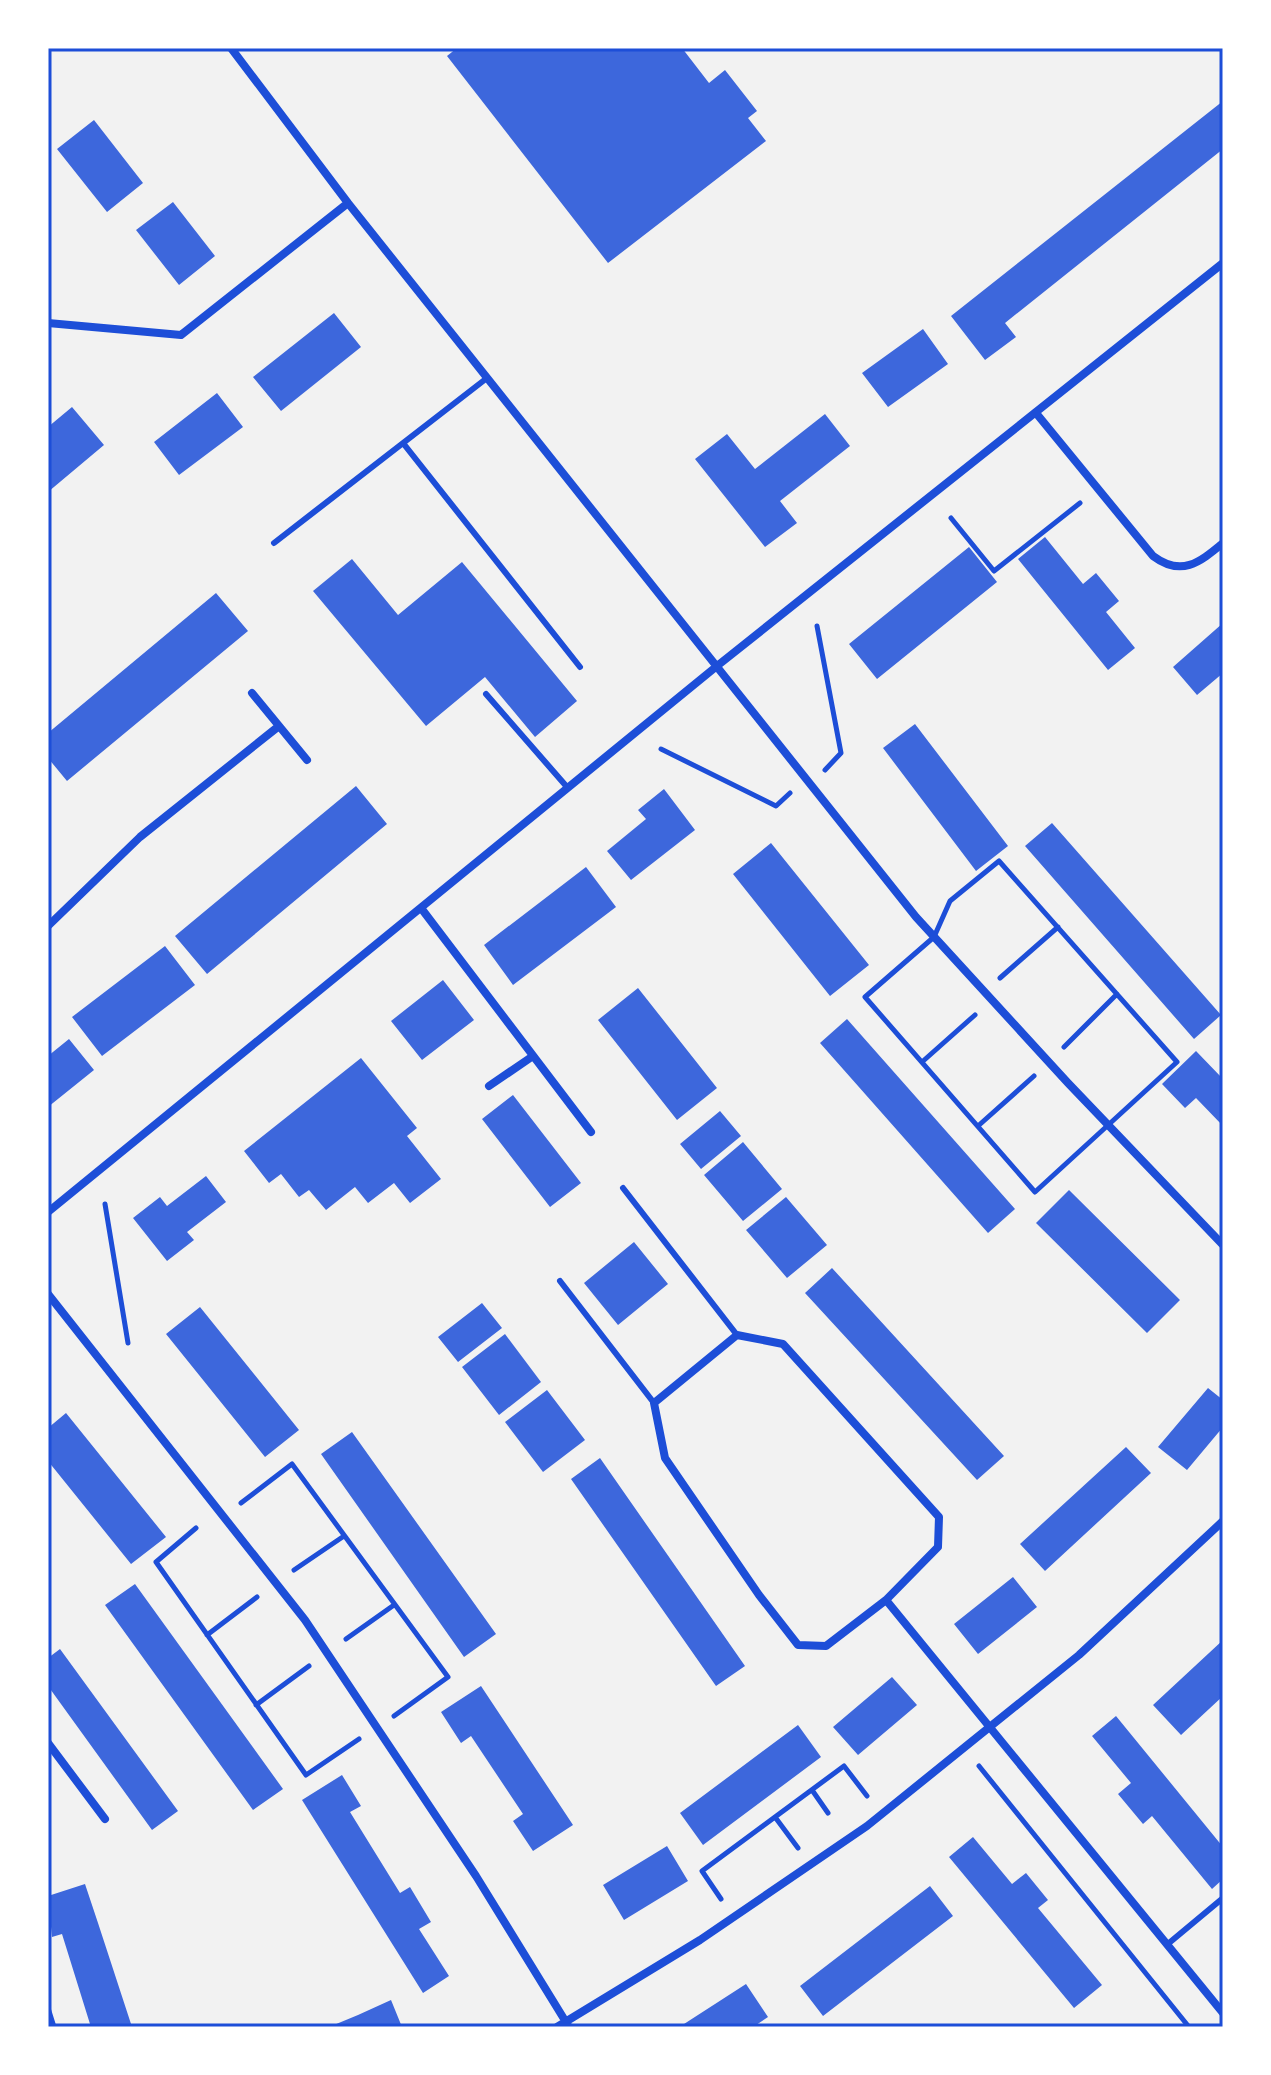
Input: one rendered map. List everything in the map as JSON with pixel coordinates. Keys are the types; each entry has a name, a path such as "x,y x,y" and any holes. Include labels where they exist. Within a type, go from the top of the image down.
{"street":[{"path":"231,48 348,203 916,917 1223,1245"},
{"path":"48,323 181,335 348,203"},
{"path":"48,1212 567,787 1223,263"},
{"path":"1036,413 1153,556 1165,565 1179,569 1197,564 1223,543"},
{"path":"252,693 307,760"},
{"path":"48,926 140,837 279,726"},
{"path":"421,908 591,1132"},
{"path":"489,1086 533,1056"},
{"path":"48,1294 276,1582 476,1876 564,2026 810,1865 880,1815 1079,1655 1223,1521"},
{"path":"737,1335 783,1344 939,1517 938,1547 886,1600 826,1646 798,1645 759,1595 665,1458 654,1403 737,1335"},
{"path":"886,1600 1169,1943 1223,2013"},
{"path":"48,1743 105,1819"}],"lane":[{"path":"274,543 487,378"},
{"path":"403,443 580,667"},
{"path":"486,694 567,787"},
{"path":"623,1188 737,1335"},
{"path":"560,1281 654,1403"},
{"path":"1169,1943 1223,1898"}],"path":[{"path":"951,518 994,571 1098,489"},
{"path":"661,749 776,806 808,782 841,753 817,626"},
{"path":"984,992 1058,927"},
{"path":"922,1062 992,1000"},
{"path":"105,1204 128,1343"},
{"path":"196,1528 156,1562 306,1775 448,1677 292,1464 225,1516"},
{"path":"207,1635 276,1582 344,1536"},
{"path":"962,1747 1189,2027"},
{"path":"732,1917 702,1871 844,1766 880,1815"},
{"path":"812,1790 828,1813"},
{"path":"775,1817 810,1865"},
{"path":"48,2008 54,2027"}],"building":[{"path":"457,48 682,48 709,83 725,70 757,111 748,118 766,141 608,263 447,56"},
{"path":"1223,101 1223,149 1005,323 1016,337 985,360 951,316"},
{"path":"94,120 143,183 107,212 57,149"},
{"path":"173,202 215,256 179,285 136,230"},
{"path":"334,313 361,347 281,411 253,377"},
{"path":"923,329 948,364 888,407 862,373"},
{"path":"217,393 243,427 179,475 154,442"},
{"path":"72,407 104,445 48,492 48,427"},
{"path":"825,414 850,446 780,501 797,523 765,547 695,459 727,434 755,469"},
{"path":"1045,537 1083,584 1096,573 1119,601 1106,612 1135,648 1108,670 1018,559"},
{"path":"969,547 997,582 877,679 849,644"},
{"path":"352,559 398,615 462,562 577,701 535,737 485,677 426,726 313,591"},
{"path":"216,593 248,631 67,781 48,758 48,733"},
{"path":"1223,623 1223,673 1197,695 1173,667"},
{"path":"915,724 1008,846 976,871 883,748"},
{"path":"356,786 387,824 207,974 175,936"},
{"path":"664,789 695,830 631,880 607,851 646,819 638,810"},
{"path":"1052,823 1221,1015 1194,1039 1025,846"},
{"path":"771,843 869,965 830,996 733,874"},
{"path":"586,867 616,907 513,985 484,945"},
{"path":"165,946 195,985 102,1056 72,1017"},
{"path":"443,980 474,1020 422,1060 391,1021"},
{"path":"638,988 717,1088 677,1120 598,1020"},
{"path":"847,1019 1015,1209 988,1233 820,1043"},
{"path":"69,1039 94,1070 48,1107 48,1056"},
{"path":"1196,1051 1223,1079 1223,1126 1196,1098 1185,1108 1162,1084"},
{"path":"361,1058 417,1128 407,1136 441,1179 410,1203 394,1183 368,1203 355,1187 326,1210 309,1190 299,1197 281,1174 269,1183 244,1151"},
{"path":"513,1095 581,1183 550,1207 482,1119"},
{"path":"720,1111 741,1136 701,1169 680,1144"},
{"path":"743,1142 782,1189 743,1221 704,1175"},
{"path":"206,1176 226,1202 187,1232 194,1240 167,1261 133,1218 160,1197 167,1206"},
{"path":"1069,1190 1180,1300 1147,1333 1036,1223"},
{"path":"786,1197 827,1245 787,1278 746,1230"},
{"path":"634,1242 668,1284 618,1325 584,1283"},
{"path":"832,1268 1004,1456 977,1480 805,1293"},
{"path":"482,1303 502,1328 458,1362 438,1337"},
{"path":"200,1307 299,1430 265,1457 166,1334"},
{"path":"505,1334 541,1382 499,1415 462,1367"},
{"path":"1208,1388 1223,1400 1223,1427 1187,1470 1158,1447"},
{"path":"547,1390 585,1440 543,1472 505,1422"},
{"path":"66,1413 166,1537 131,1564 48,1461 48,1428"},
{"path":"352,1432 496,1634 464,1657 321,1454"},
{"path":"1126,1447 1151,1473 1045,1571 1020,1544"},
{"path":"600,1458 745,1666 716,1686 571,1479"},
{"path":"1013,1577 1037,1607 978,1654 954,1624"},
{"path":"135,1584 283,1789 253,1810 105,1605"},
{"path":"1223,1640 1223,1696 1181,1735 1153,1705"},
{"path":"60,1649 178,1811 152,1830 48,1686 48,1658"},
{"path":"892,1677 917,1705 858,1755 833,1727"},
{"path":"481,1686 573,1825 533,1851 513,1821 523,1814 471,1736 461,1743 441,1712"},
{"path":"1116,1716 1223,1847 1223,1879 1212,1889 1152,1816 1143,1824 1118,1794 1131,1783 1092,1736"},
{"path":"798,1725 821,1757 703,1845 680,1813"},
{"path":"342,1775 361,1806 350,1812 400,1893 410,1887 431,1922 419,1929 449,1976 423,1993 302,1800"},
{"path":"973,1837 1012,1884 1026,1873 1048,1900 1038,1908 1102,1985 1074,2008 949,1857"},
{"path":"667,1846 688,1881 624,1920 603,1885"},
{"path":"85,1884 132,2027 84,2027 90,2024 62,1934 52,1937 48,1896"},
{"path":"930,1886 953,1916 823,2016 800,1986"},
{"path":"746,1984 768,2017 753,2027 686,2027 684,2024"},
{"path":"391,2000 402,2027 329,2027 358,2015"}]}
